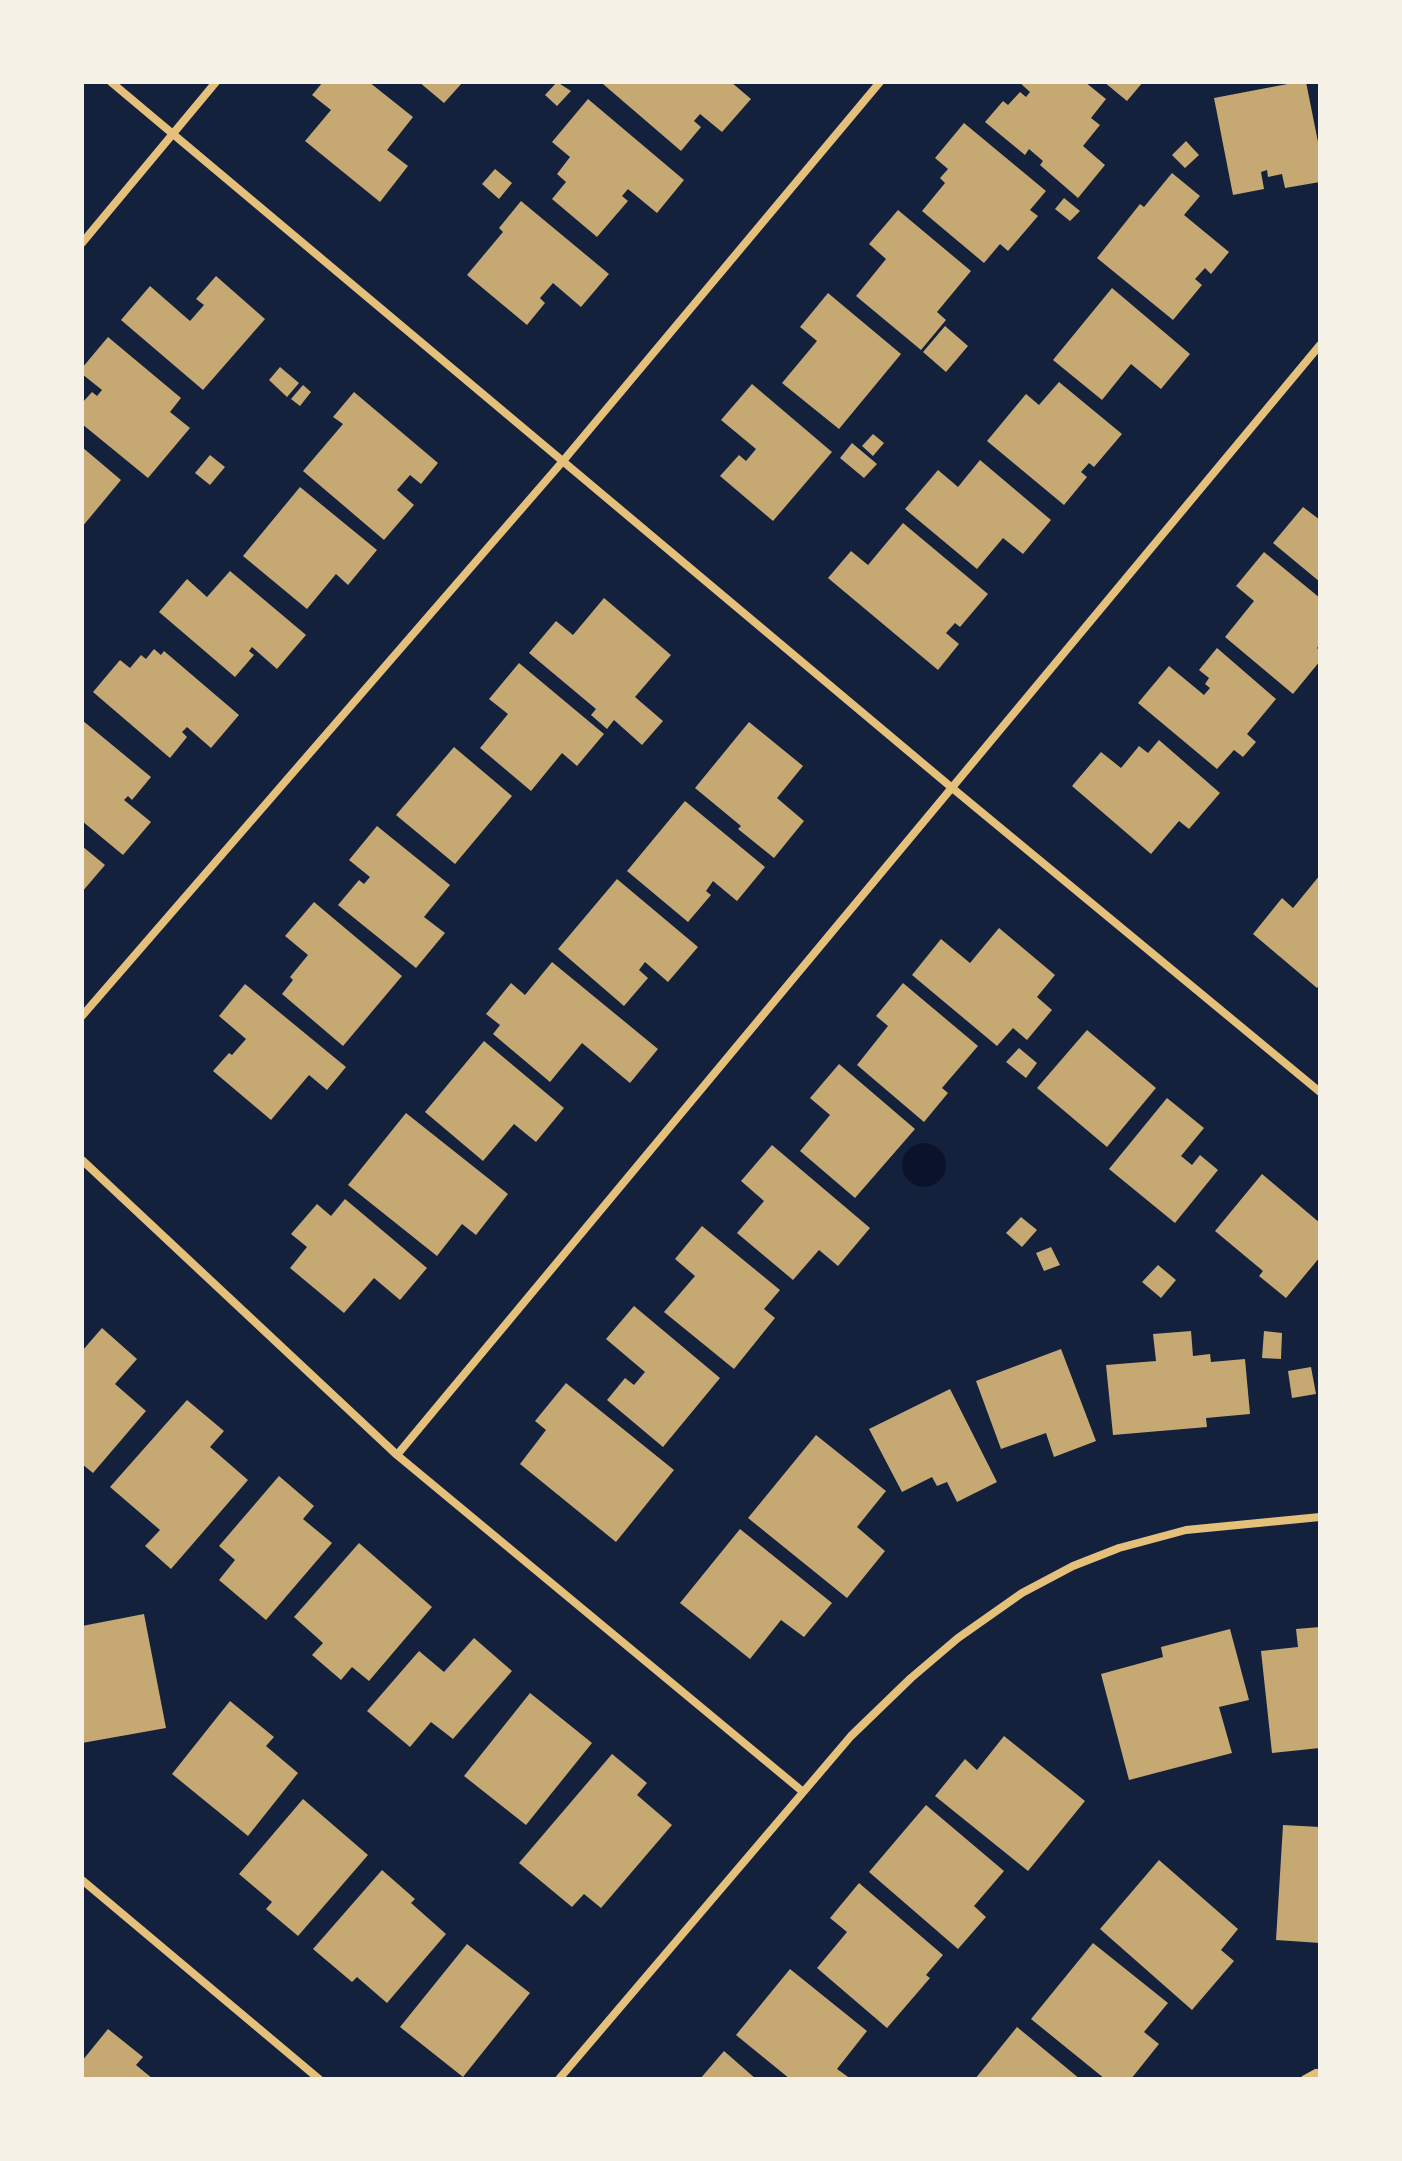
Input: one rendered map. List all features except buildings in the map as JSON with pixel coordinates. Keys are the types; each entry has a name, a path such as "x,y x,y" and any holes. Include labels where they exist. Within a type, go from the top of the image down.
{"street":[{"path":"111,82 951,787 1320,1092"},
{"path":"82,243 216,82"},
{"path":"82,1016 563,461 880,82"},
{"path":"397,1455 1320,345"},
{"path":"82,1160 397,1455 802,1791"},
{"path":"559,2079 851,1736 958,1638 1022,1593 1073,1566 1119,1548 1186,1530 1320,1517"},
{"path":"82,1880 319,2079"},
{"path":"1305,2079 1316,2073 1320,2079"}],"water":[{"path":"924,1143 940,1149 946,1165 940,1181 924,1187 908,1181 902,1165 908,1149"}]}
